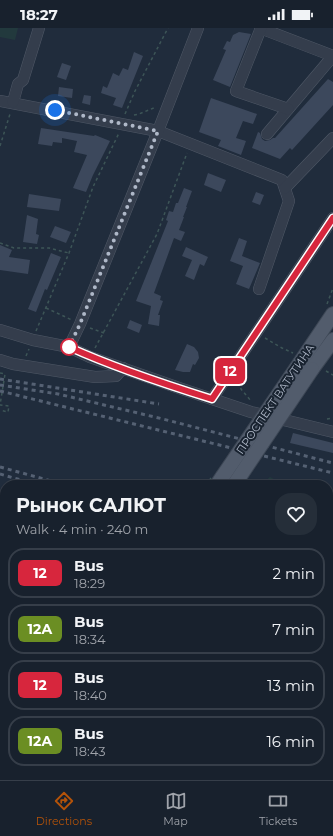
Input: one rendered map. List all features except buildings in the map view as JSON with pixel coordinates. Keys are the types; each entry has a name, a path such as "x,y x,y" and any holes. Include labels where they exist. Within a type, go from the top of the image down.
{"main road":[{"name":"ПРОСПЕКТ ВАТУТИНА","path":"220,480 298,358 333,314"},
{"name":"ПРОСПЕКТ ВАТУТИНА","path":"238,480 318,369 333,340"}],"street":[{"path":"13,102 18,84 17,78 32,28"},
{"path":"18,84 23,80 39,28"},
{"path":"69,347 80,324 198,28"},
{"path":"266,134 288,109 333,56 260,28 236,91 288,109"},
{"path":"0,100 158,131 282,180 289,201 259,288"},
{"path":"285,188 333,138"},
{"path":"212,399 333,218"},
{"path":"0,330 33,340 69,347 90,357 251,412 333,432"},
{"path":"0,360 13,364 96,378 116,376 123,368"},
{"path":"314,428 329,422"}],"path":[{"path":"20,356 26,356 69,253 93,187 118,135 135,90 168,28"},
{"path":"90,357 157,234 191,143"},
{"path":"0,243 14,248 49,248 69,253"},
{"path":"262,336 298,358"},
{"path":"318,369 333,375"},
{"path":"241,370 239,376 241,389 250,401 254,403"},
{"path":"0,373 5,374 0,405 9,406 8,412 0,410"},
{"path":"329,422 333,418"}],"green space":[{"path":"0,28 18,28 15,40 0,37"},
{"path":"270,477 276,480 266,480"}],"railway":[{"path":"0,379 159,404"},
{"path":"0,385 58,394 163,419 333,463"},
{"path":"0,391 333,473"},
{"path":"0,467 48,480"},
{"path":"0,474 21,480"}],"bus line":[{"name":"12","path":"69,347 90,357 182,390 212,399 333,218"}],"route":[{"path":"55,110 158,131 80,324 69,347"}]}
